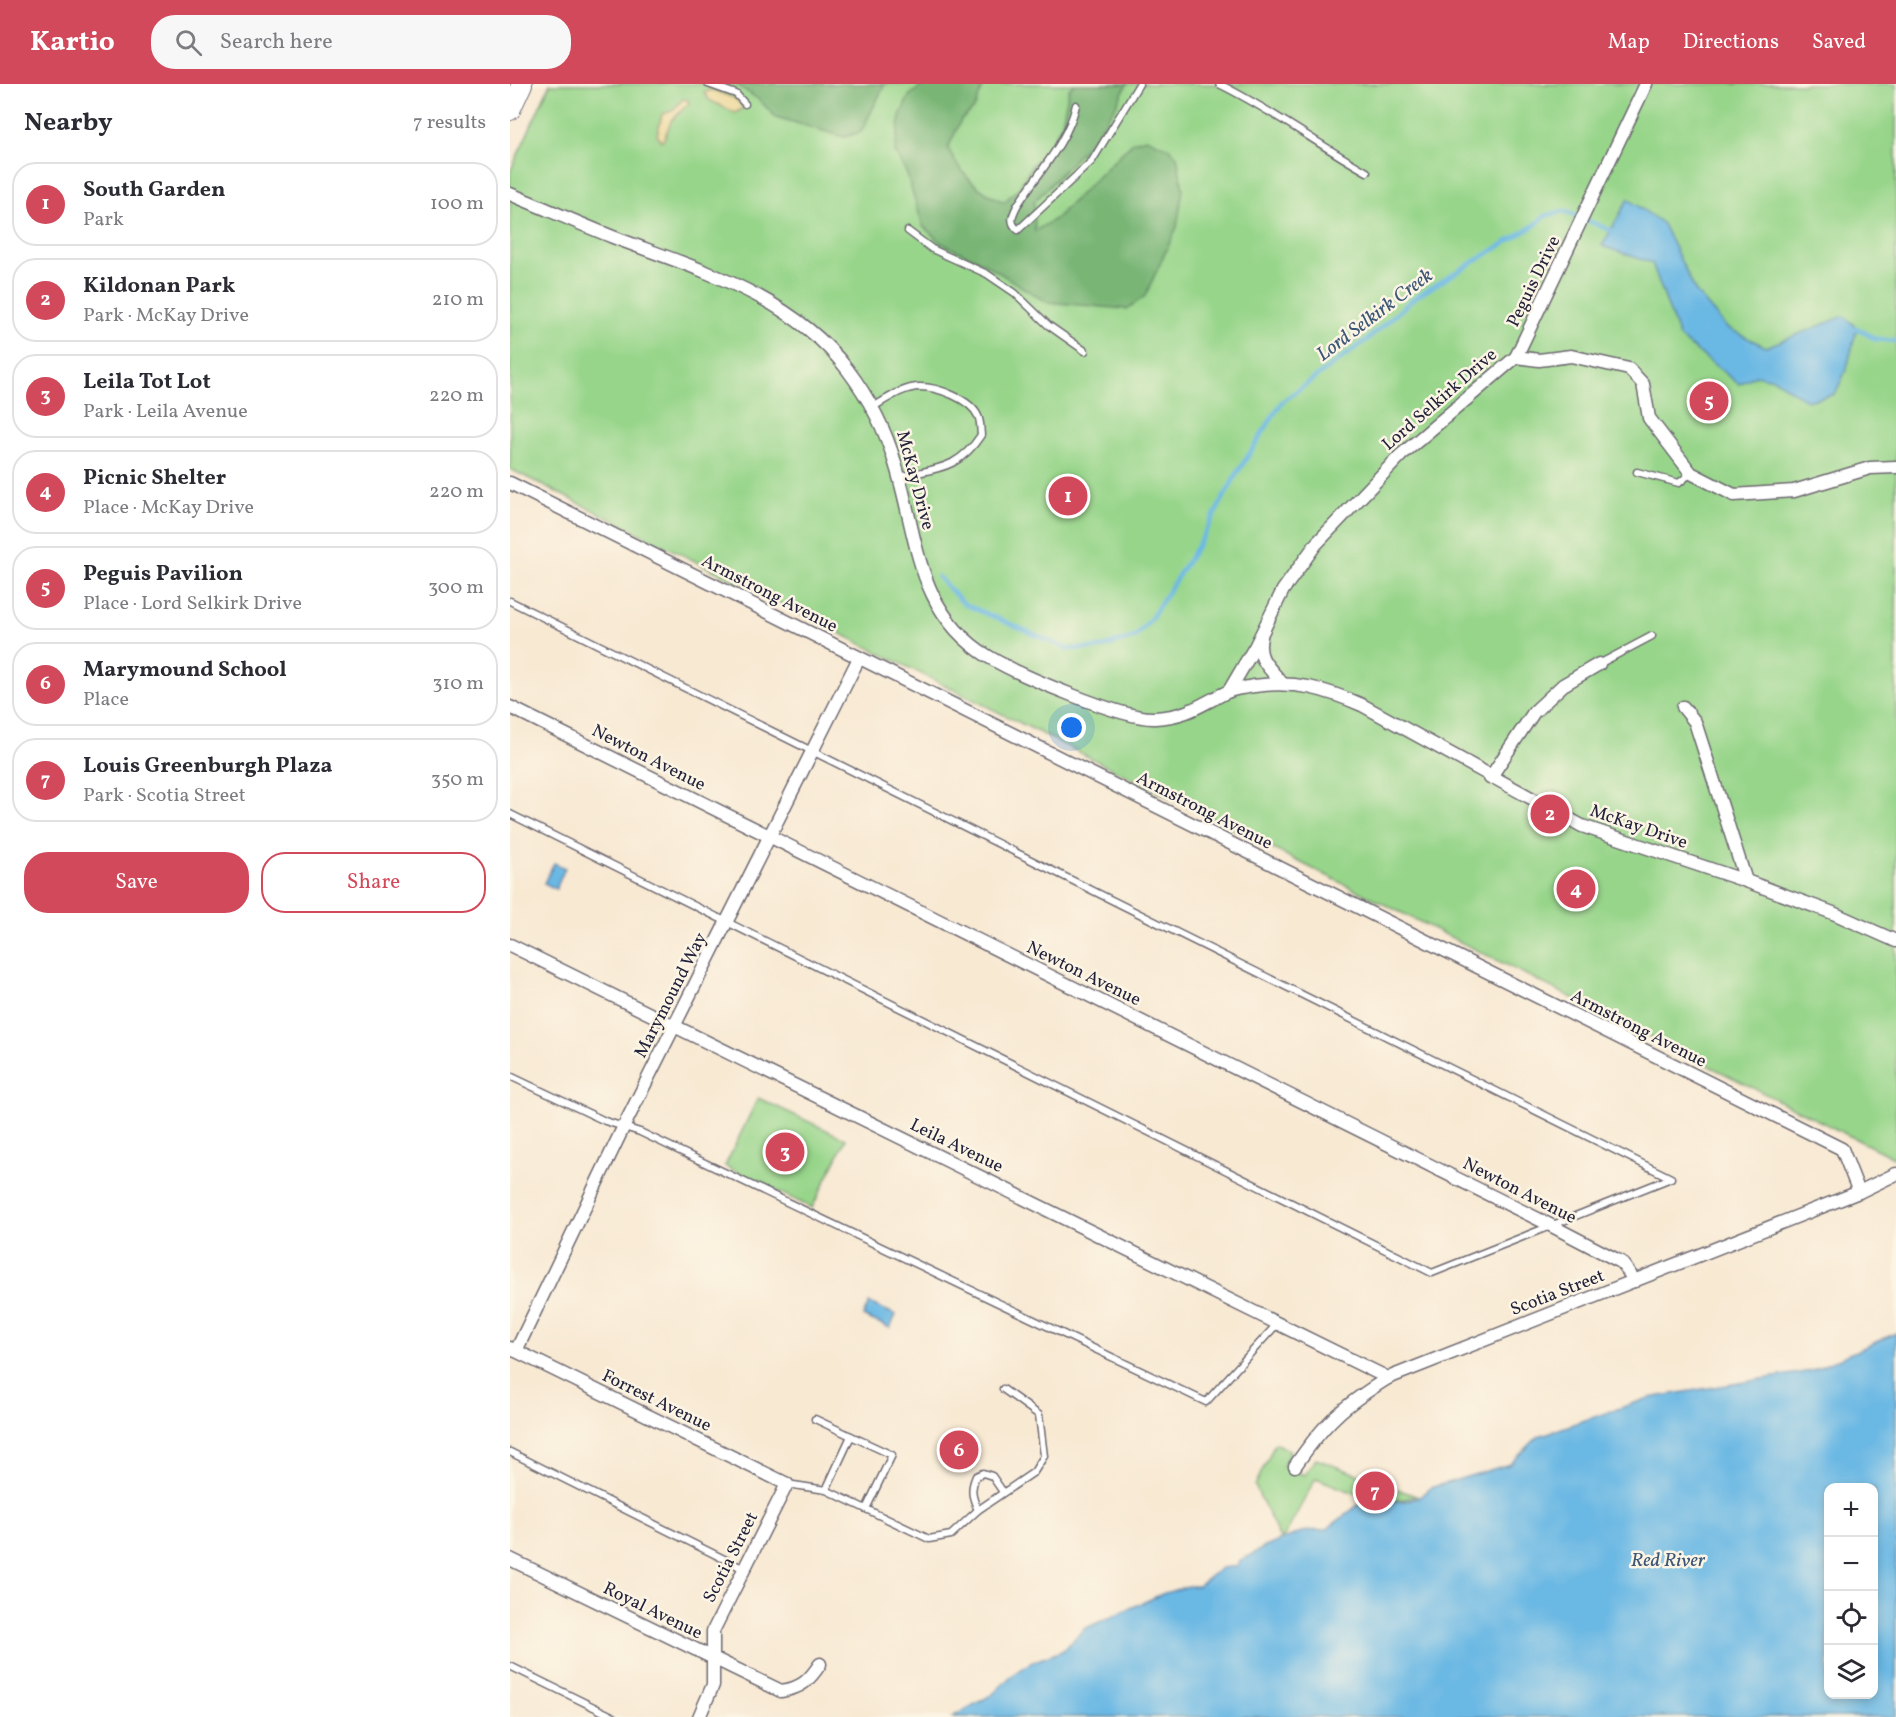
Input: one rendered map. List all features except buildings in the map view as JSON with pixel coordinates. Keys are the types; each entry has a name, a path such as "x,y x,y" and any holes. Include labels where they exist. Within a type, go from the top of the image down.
{"main road":[{"path":"510,110 522,84"}],"street":[{"name":"Peguis Drive","path":"1516,357 1646,84"},
{"name":"McKay Drive","path":"510,194 739,285 786,313 819,339 845,367 881,422 899,477 922,575 938,608 960,635 988,657 1024,674 1125,714 1151,718 1177,716 1207,704 1229,691 1281,682 1317,688 1362,705 1490,778 1582,826 1746,881 1833,913 1896,941"},
{"name":"Lord Selkirk Drive","path":"1229,691 1261,636 1283,590 1316,544 1401,454 1516,357 1539,360 1571,356 1629,369 1643,384 1649,418 1691,473 1734,495 1794,491 1870,468 1896,467"},
{"name":"Armstrong Avenue","path":"510,483 1842,1149 1860,1192"},
{"path":"1261,636 1259,647 1263,663 1281,682"},
{"name":"Marymound Way","path":"513,1349 859,658"},
{"path":"1490,778 1534,712 1563,685 1599,664"},
{"name":"Newton Avenue","path":"510,707 1552,1226 1621,1262 1635,1281"},
{"path":"1683,707 1695,722 1746,881"},
{"name":"Leila Avenue","path":"510,945 1388,1377"},
{"name":"Scotia Street","path":"1295,1466 1323,1426 1351,1401 1388,1377 1860,1192 1896,1174"},
{"name":"Forrest Avenue","path":"513,1349 787,1484"},
{"name":"Scotia Street","path":"699,1717 713,1685 713,1631 787,1484"},
{"name":"Royal Avenue","path":"510,1559 712,1660 781,1691 795,1689 810,1681 820,1664"}],"lane":[{"path":"708,84 736,94 745,104"},
{"path":"1076,105 1073,118 1061,141 1011,217 1013,225 1018,230 1092,161 1139,84"},
{"path":"1219,84 1270,111 1315,143 1367,172"},
{"path":"908,231 932,249 987,274 1015,293 1048,325 1085,351"},
{"path":"873,407 903,390 920,387 938,390 968,404 978,415 981,435 970,450 952,465 899,477"},
{"path":"1637,472 1679,483 1691,473"},
{"path":"510,601 1671,1178 1432,1273 510,814"},
{"path":"1599,664 1652,636"},
{"path":"510,1076 623,1128 635,1130 1206,1402 1278,1323"},
{"path":"787,1484 826,1490 929,1539 951,1534 978,1510 1034,1472 1044,1456 1039,1415 1003,1389"},
{"path":"815,1419 892,1455 866,1509"},
{"path":"826,1490 851,1436"},
{"path":"510,1452 744,1569"},
{"path":"978,1510 972,1496 971,1486 976,1476 983,1473 992,1476 1003,1492"},
{"path":"510,1666 614,1717"}],"green space":[{"path":"550,84 1896,84 1896,1159 510,469 510,172"},
{"path":"736,84 885,84 861,132 844,137 776,117 759,100"},
{"path":"924,84 984,84 974,109 961,120 948,148 958,166 971,181 986,193 1004,202 1019,188 1032,165 1047,151 1062,123 1069,89 1075,84 1127,84 1098,132 1034,202 1035,231 1055,219 1133,142 1146,138 1169,148 1177,156 1183,189 1177,227 1145,296 1127,309 1046,302 982,262 941,243 923,226 906,172 895,153 900,116 909,96"},
{"path":"758,1098 846,1139 812,1208 725,1166"},
{"path":"1275,1443 1290,1451 1283,1466 1304,1475 1316,1459 1416,1496 1391,1500 1378,1499 1316,1478 1284,1537 1280,1539 1255,1486"}],"sand":[{"path":"712,90 734,98 741,104 742,109 735,113 709,100 704,92"},
{"path":"683,99 688,100 689,103 671,121 661,141 657,135 662,114 672,111"}],"water":[{"path":"1628,199 1663,224 1696,292 1727,328 1766,347 1844,316 1857,328 1847,368 1835,394 1807,401 1774,379 1756,375 1739,384 1679,337 1652,263 1602,246"},
{"path":"554,863 565,868 556,889 544,883"},
{"path":"869,1303 896,1315 890,1328 863,1316"},
{"name":"Red River","path":"1896,1333 1896,1717 952,1717 993,1694 1010,1677 1032,1662 1062,1651 1084,1629 1162,1594 1188,1586 1198,1586 1221,1568 1237,1566 1240,1561 1265,1547 1301,1532 1327,1529 1367,1498 1401,1501 1417,1498 1430,1488 1510,1464 1539,1436 1649,1398 1811,1371"}],"waterway":[{"name":"Lord Selkirk Creek","path":"938,577 964,604 1068,649 1100,648 1135,637 1150,620 1201,540 1236,475 1282,402 1368,339 1414,298 1535,225 1545,216 1564,211 1615,232"},
{"name":"Lord Selkirk Creek","path":"1854,329 1857,328 1875,339 1896,341"}],"place":[{"name":"Peguis Pavilion","path":"1709,401"},
{"name":"South Garden","path":"1068,496"},
{"name":"Kildonan Park","path":"1550,814"},
{"name":"Picnic Shelter","path":"1576,889"},
{"name":"Leila Tot Lot","path":"785,1152"},
{"name":"Marymound School","path":"959,1450"},
{"name":"Louis Greenburgh Plaza","path":"1375,1491"}]}
